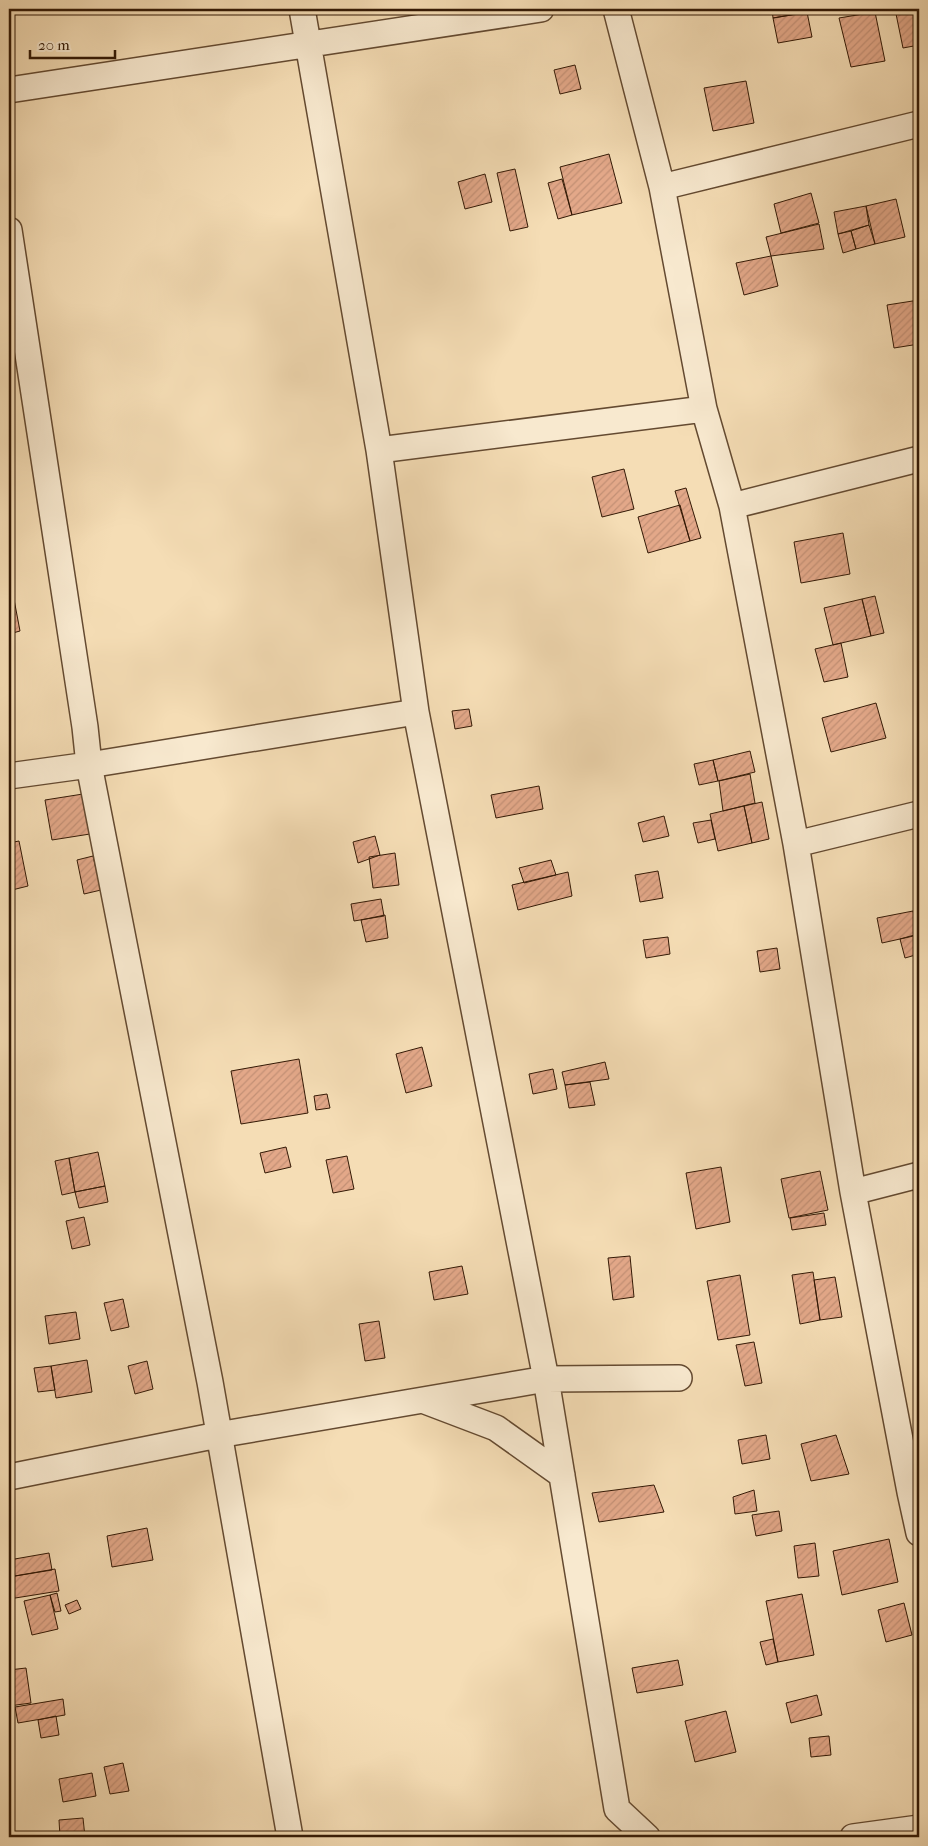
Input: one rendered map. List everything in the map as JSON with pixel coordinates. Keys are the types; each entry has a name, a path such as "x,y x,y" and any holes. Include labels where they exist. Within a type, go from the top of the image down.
{"street":[{"path":"302,9 379,450 416,712 546,1379 617,1809 646,1837"},
{"path":"9,90 541,9"},
{"path":"616,9 662,187 704,410 732,506 796,844 852,1192 914,1491 919,1532"},
{"path":"662,187 919,124"},
{"path":"9,230 85,727 89,765 208,1372 290,1837"},
{"path":"379,450 704,410"},
{"path":"732,506 919,459"},
{"path":"9,776 89,765 416,712"},
{"path":"796,844 919,814"},
{"path":"852,1192 919,1175"},
{"path":"9,1477 218,1435 546,1379 679,1378"},
{"path":"423,1400 496,1428 562,1475"},
{"path":"853,1837 919,1828"}],"building":[{"path":"772,9 804,9 804,13 773,18"},
{"path":"895,9 919,9 919,45 903,48"},
{"path":"807,12 812,37 778,43 773,18"},
{"path":"875,12 885,61 851,67 839,18"},
{"path":"575,65 581,89 560,94 554,70"},
{"path":"746,81 754,123 713,131 704,88"},
{"path":"609,154 622,203 572,215 560,167"},
{"path":"515,169 528,227 510,231 497,173"},
{"path":"485,174 492,202 465,209 458,182"},
{"path":"562,179 572,215 558,219 548,183"},
{"path":"811,193 819,223 781,233 774,204"},
{"path":"896,199 905,237 875,244 866,206"},
{"path":"866,206 869,225 838,234 834,212"},
{"path":"819,224 824,249 771,256 766,237"},
{"path":"869,225 875,244 856,249 851,231"},
{"path":"851,231 856,249 843,253 838,234"},
{"path":"771,256 778,286 744,295 736,263"},
{"path":"919,300 919,344 894,348 887,305"},
{"path":"624,469 634,509 602,517 592,477"},
{"path":"686,488 701,538 690,541 675,491"},
{"path":"680,505 690,541 648,553 638,517"},
{"path":"843,533 850,574 801,583 794,542"},
{"path":"13,594 20,631 9,634 9,595"},
{"path":"875,596 884,633 871,636 862,599"},
{"path":"862,599 871,636 833,645 824,608"},
{"path":"841,643 848,677 824,682 815,649"},
{"path":"876,703 886,738 831,752 822,718"},
{"path":"469,709 472,726 455,729 452,711"},
{"path":"750,751 755,772 718,781 713,760"},
{"path":"713,760 718,781 699,785 694,764"},
{"path":"750,774 755,803 723,811 719,781"},
{"path":"539,786 543,809 496,818 491,795"},
{"path":"83,794 90,834 52,840 45,800"},
{"path":"762,802 769,839 752,843 744,806"},
{"path":"744,806 752,843 718,851 710,814"},
{"path":"664,816 669,836 643,842 638,823"},
{"path":"711,820 715,839 698,843 693,823"},
{"path":"375,836 380,855 358,863 353,842"},
{"path":"19,841 28,886 12,890 9,876 9,843"},
{"path":"395,853 399,885 373,888 369,857"},
{"path":"93,856 101,890 84,894 77,860"},
{"path":"551,860 556,875 524,883 519,868"},
{"path":"658,871 663,898 640,902 635,875"},
{"path":"568,872 572,896 518,910 512,885"},
{"path":"381,899 384,916 354,921 351,904"},
{"path":"913,911 918,935 882,943 877,918"},
{"path":"385,915 388,938 366,942 361,920"},
{"path":"918,934 919,954 905,958 900,939"},
{"path":"668,937 670,954 646,958 643,940"},
{"path":"777,948 780,969 760,972 757,951"},
{"path":"422,1047 432,1086 406,1093 396,1054"},
{"path":"299,1059 308,1113 241,1124 231,1071"},
{"path":"605,1062 609,1079 565,1085 562,1072"},
{"path":"553,1069 557,1089 533,1094 529,1074"},
{"path":"590,1082 595,1105 569,1108 565,1085"},
{"path":"327,1094 330,1108 316,1110 314,1096"},
{"path":"286,1147 291,1167 265,1173 260,1153"},
{"path":"98,1152 105,1186 75,1192 69,1158"},
{"path":"347,1156 354,1189 333,1193 326,1160"},
{"path":"69,1158 75,1192 62,1195 55,1161"},
{"path":"721,1167 730,1222 696,1229 686,1173"},
{"path":"820,1171 828,1210 789,1218 781,1179"},
{"path":"105,1186 108,1202 79,1208 75,1192"},
{"path":"824,1213 826,1225 792,1230 790,1218"},
{"path":"84,1217 90,1245 72,1249 66,1221"},
{"path":"630,1256 634,1297 613,1300 608,1258"},
{"path":"462,1266 468,1294 434,1300 429,1272"},
{"path":"813,1272 820,1320 800,1324 792,1275"},
{"path":"740,1275 750,1335 718,1340 707,1281"},
{"path":"835,1277 842,1317 820,1320 814,1280"},
{"path":"123,1299 129,1327 111,1331 104,1303"},
{"path":"76,1312 80,1339 49,1344 45,1316"},
{"path":"379,1321 385,1358 365,1361 359,1324"},
{"path":"754,1342 762,1383 745,1386 736,1345"},
{"path":"87,1360 92,1392 56,1398 51,1366"},
{"path":"147,1361 153,1389 135,1394 128,1366"},
{"path":"51,1366 55,1390 38,1392 34,1368"},
{"path":"766,1435 770,1459 742,1464 738,1440"},
{"path":"836,1435 849,1474 811,1481 801,1444"},
{"path":"654,1485 664,1512 599,1522 592,1493"},
{"path":"754,1490 757,1511 735,1514 733,1497"},
{"path":"779,1511 782,1531 756,1536 752,1515"},
{"path":"147,1528 153,1560 112,1567 107,1536"},
{"path":"889,1539 898,1582 842,1595 833,1551"},
{"path":"815,1543 819,1576 798,1578 794,1546"},
{"path":"49,1553 52,1570 9,1577 9,1560"},
{"path":"55,1569 59,1591 9,1599 9,1577"},
{"path":"57,1593 61,1611 55,1612 50,1595"},
{"path":"802,1594 814,1655 778,1662 766,1601"},
{"path":"50,1595 58,1629 32,1635 24,1601"},
{"path":"77,1600 81,1609 69,1614 65,1605"},
{"path":"904,1603 912,1635 886,1642 878,1610"},
{"path":"773,1639 778,1662 766,1665 760,1642"},
{"path":"678,1660 683,1685 637,1693 632,1668"},
{"path":"26,1668 31,1703 9,1706 9,1670"},
{"path":"817,1695 822,1715 791,1723 786,1703"},
{"path":"63,1699 65,1715 18,1723 15,1707"},
{"path":"726,1711 736,1752 695,1762 685,1721"},
{"path":"56,1716 59,1735 41,1738 38,1720"},
{"path":"829,1736 831,1755 811,1757 809,1738"},
{"path":"123,1763 129,1791 110,1794 104,1767"},
{"path":"92,1773 96,1796 63,1802 59,1779"},
{"path":"83,1818 85,1837 60,1837 59,1820"}]}
